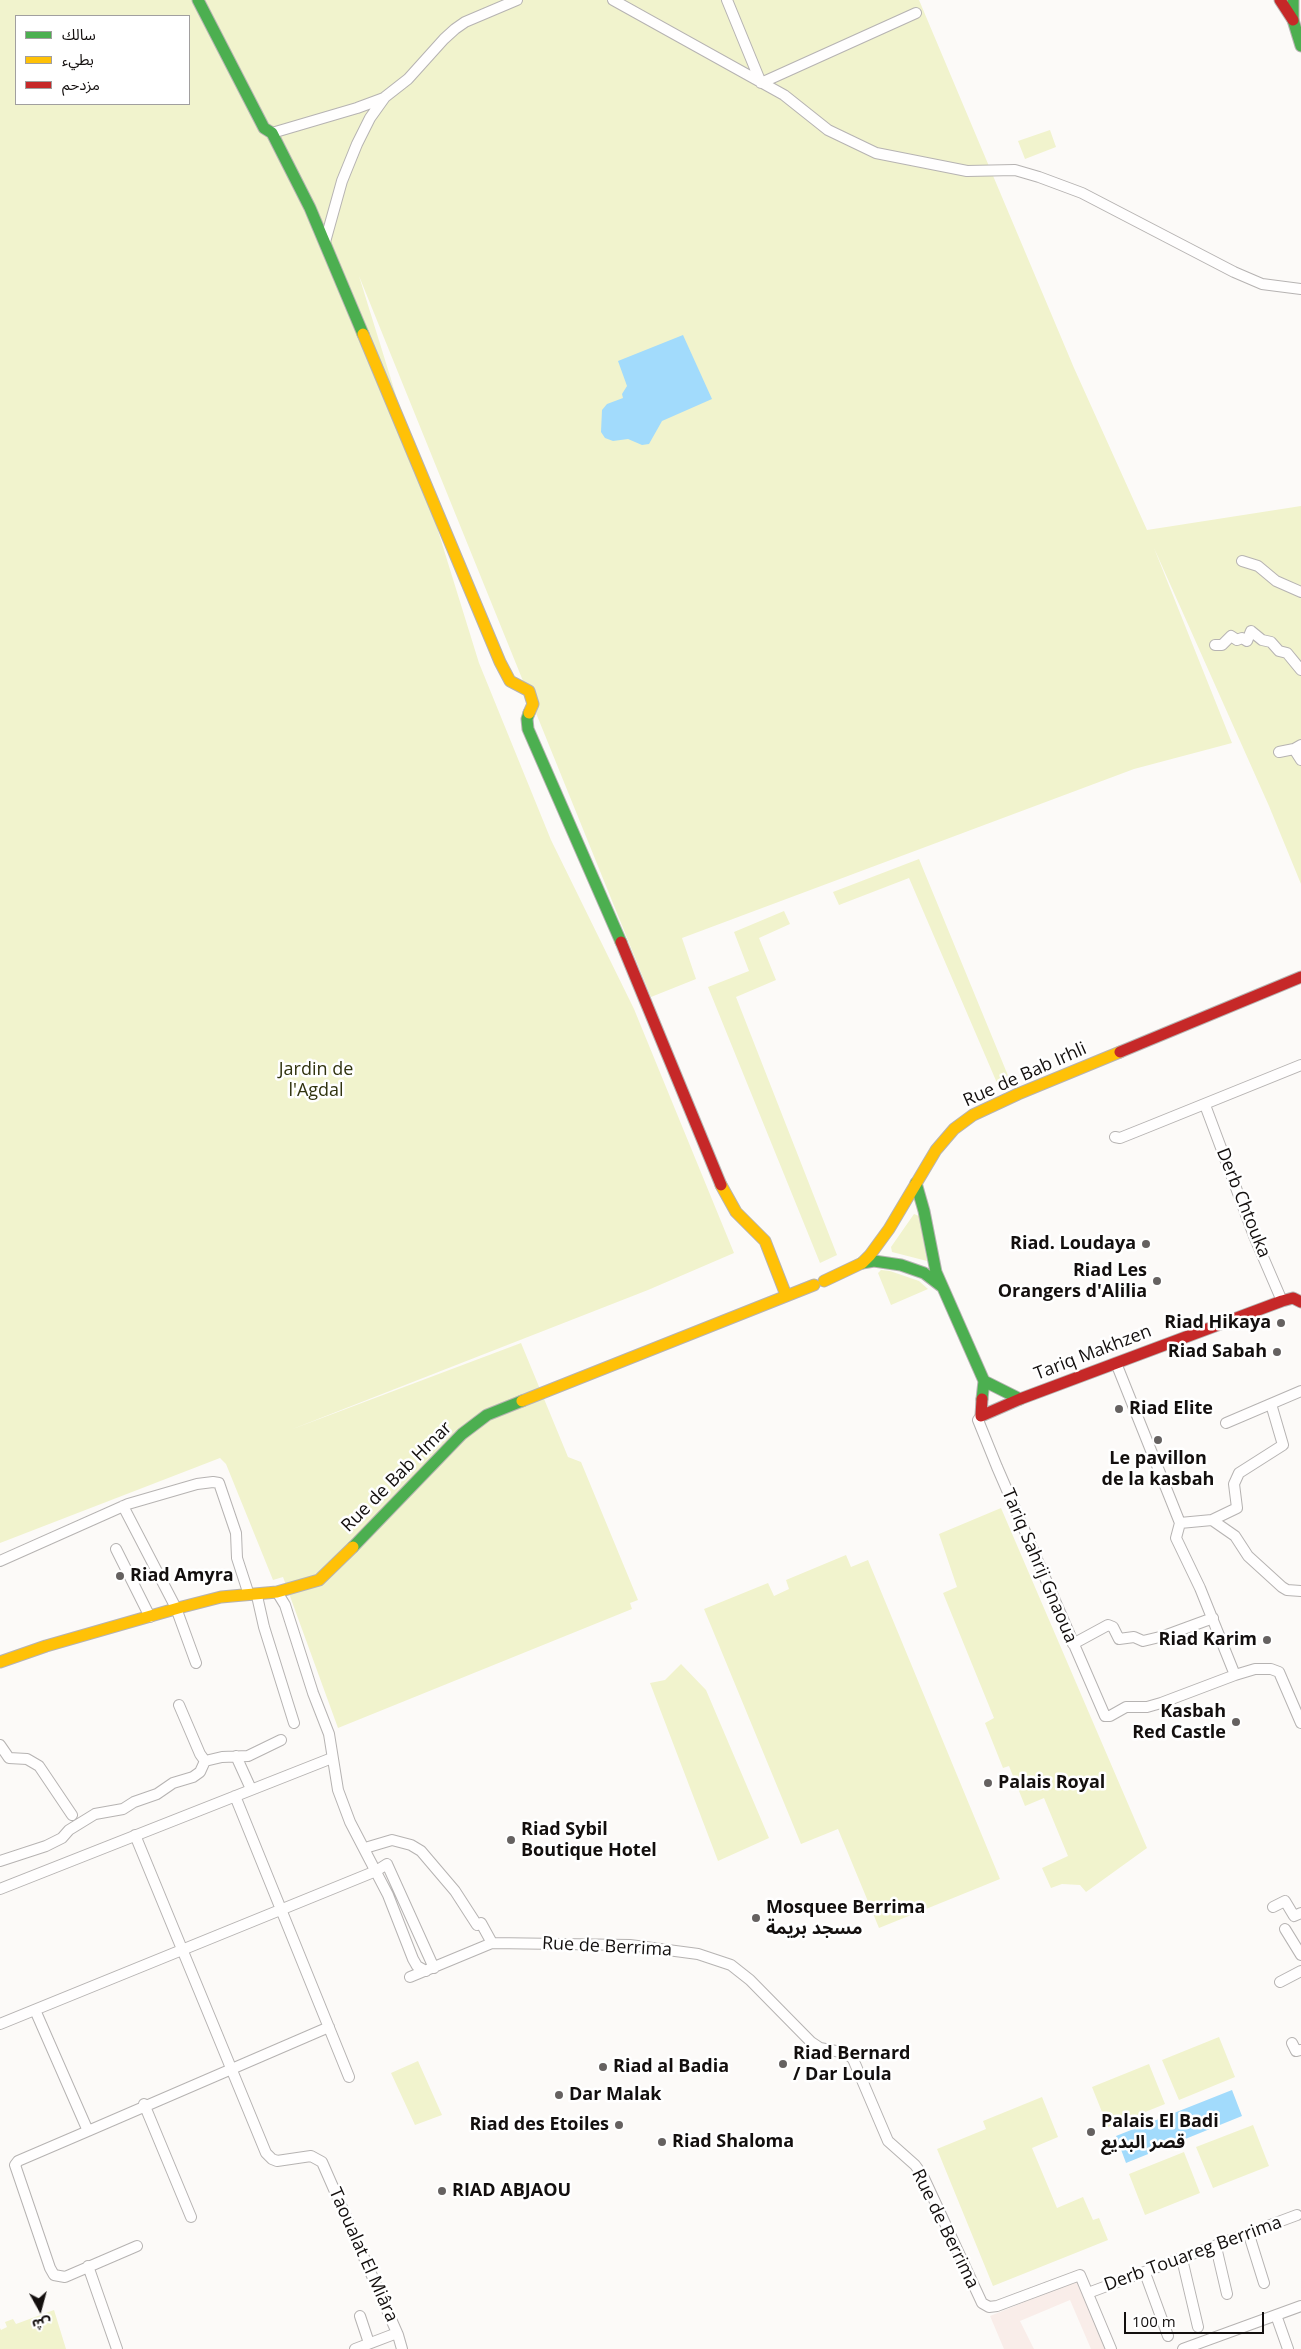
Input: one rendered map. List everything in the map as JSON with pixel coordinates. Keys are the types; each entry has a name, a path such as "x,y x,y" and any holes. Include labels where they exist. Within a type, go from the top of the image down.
{"street":[{"path":"198,0 264,128 272,133 285,156 325,242 500,662 510,681 529,691 533,704 527,719 528,729 617,932 721,1185 736,1212 765,1241 786,1295"},
{"path":"325,242 342,181 357,144 370,118 385,97 408,78 444,39 465,22 516,0"},
{"path":"613,0 784,95 828,130 876,153 967,171 1015,170 1082,193 1234,272 1262,284 1301,289"},
{"path":"727,0 761,83"},
{"path":"1280,0 1293,20 1301,46"},
{"path":"1293,0 1293,20"},
{"path":"761,83 916,13"},
{"path":"272,133 357,108 385,97"},
{"path":"1242,561 1258,566 1276,582 1301,592"},
{"path":"1215,645 1222,646 1231,636 1237,640 1242,638 1247,641 1251,631 1262,640 1271,642 1279,651 1287,653 1301,670"},
{"path":"1279,752 1298,747 1301,760"},
{"name":"Rue de Bab Irhli","path":"819,1283 862,1263 882,1240 944,1139 973,1115 1018,1094 1301,977"},
{"path":"1115,1137 1120,1138 1301,1065"},
{"name":"Derb Chtouka","path":"1205,1104 1254,1236 1282,1301"},
{"path":"916,1183 924,1210 936,1272 984,1381 981,1416"},
{"path":"862,1263 882,1261 901,1264 924,1273 942,1287"},
{"name":"Rue de Bab Hmar","path":"0,1662 53,1644 176,1608 221,1597 277,1592 319,1580 332,1570 462,1434 486,1415 819,1283"},
{"name":"Tariq Makhzen","path":"981,1416 1020,1399 1282,1301 1293,1298 1301,1302"},
{"path":"1116,1363 1180,1523 1176,1538 1213,1618 1235,1675 1256,1669 1271,1669 1279,1672 1299,1711 1301,1724"},
{"path":"984,1381 1020,1399"},
{"path":"1226,1423 1301,1391"},
{"path":"1180,1523 1212,1520 1237,1508 1234,1484 1239,1473 1283,1445 1271,1404"},
{"name":"Tariq Sahrij Gnaoua","path":"981,1416 978,1420 1105,1716 1110,1716 1126,1707 1156,1704 1235,1675"},
{"path":"0,1561 123,1506 197,1484 220,1483 236,1534 237,1558 253,1595 294,1723"},
{"path":"123,1506 176,1608 196,1664"},
{"path":"1212,1520 1235,1536 1248,1556 1282,1587 1287,1590 1301,1591"},
{"path":"116,1549 150,1617"},
{"path":"277,1592 285,1605 313,1693 329,1734 341,1798 350,1822 376,1870 413,1959 417,1966 430,1970"},
{"path":"1073,1644 1108,1625 1113,1627 1119,1639 1134,1637 1143,1641 1164,1636 1213,1618"},
{"path":"179,1706 200,1754 205,1761"},
{"path":"205,1761 255,1754 281,1740"},
{"path":"0,1745 9,1758 27,1760 39,1766 72,1815"},
{"path":"236,1756 251,1790"},
{"path":"0,1889 332,1758"},
{"path":"0,1860 38,1849 62,1838 69,1830 95,1814 123,1809 134,1802 156,1794 173,1783 193,1777 200,1772 205,1761"},
{"path":"235,1796 349,2077"},
{"path":"135,1835 230,2069"},
{"path":"365,1848 392,1840 411,1845 421,1851 455,1891 477,1925 481,1923 492,1942"},
{"path":"0,2024 389,1864 430,1970"},
{"path":"1273,1907 1285,1902 1294,1916 1301,1913"},
{"path":"1286,1929 1301,1954"},
{"name":"Rue de Berrima","path":"410,1978 492,1942 630,1945 698,1954 731,1965 750,1980 811,2042 820,2048 846,2053 853,2059 888,2141 915,2165 924,2176 980,2299 985,2305 997,2306 1080,2275 1088,2293"},
{"path":"1280,1982 1301,1972"},
{"path":"35,2010 88,2131"},
{"path":"137,2246 65,2277 54,2274 50,2268 15,2165 18,2161 88,2131 144,2104 329,2027"},
{"path":"1292,2043 1296,2051 1301,2050"},
{"name":"Taoualat El Miâra","path":"230,2069 266,2153 277,2161 311,2156 322,2162 397,2333 402,2349"},
{"path":"144,2104 191,2217"},
{"name":"Derb Touareg Berrima","path":"1088,2293 1249,2235 1297,2215"},
{"path":"1249,2235 1264,2283"},
{"path":"1216,2247 1228,2294"},
{"path":"1182,2259 1198,2327"},
{"path":"88,2266 117,2349"},
{"path":"1144,2273 1168,2336"},
{"path":"1088,2293 1111,2349"},
{"path":"1184,2349 1301,2306"},
{"path":"1276,2315 1288,2349"},
{"path":"360,2316 369,2344"},
{"path":"355,2349 397,2333"}],"shaded area":[{"path":"1076,2281 1108,2349 1091,2349 1070,2300 1020,2321 1034,2349 1004,2349 990,2316"}],"green space":[{"name":"Jardin de l'Agdal","path":"0,0 919,0 1074,368 1147,530 1301,506 1301,884 1269,806 1154,548 1232,743 1134,769 682,938 696,979 651,997 359,276 479,663 551,840 634,1009 734,1253 648,1290 290,1430 521,1343 568,1457 581,1462 638,1600 630,1603 632,1609 338,1728 283,1577 273,1580 226,1464 220,1458 0,1543"},
{"path":"1050,130 1056,147 1025,159 1018,141"},
{"path":"919,859 1009,1078 997,1083 909,878 839,905 833,892"},
{"path":"784,911 790,924 759,938 776,980 736,997 837,1255 820,1263 708,987 749,971 734,932"},
{"path":"914,1214 919,1216 927,1261 892,1252 891,1247"},
{"path":"881,1270 890,1271 919,1281 928,1289 891,1305 878,1273"},
{"path":"1001,1508 1147,1848 1086,1892 1080,1885 1062,1884 1051,1888 1042,1868 1068,1856 1044,1798 1025,1806 1009,1766 1003,1768 985,1723 994,1718 943,1593 957,1587 939,1534"},
{"path":"846,1555 851,1567 868,1560 1000,1879 879,1928 838,1829 801,1844 704,1609 768,1583 774,1596 789,1589 786,1580"},
{"path":"681,1664 706,1690 769,1838 718,1861 650,1683 665,1680"},
{"path":"1219,2037 1235,2077 1179,2100 1162,2060"},
{"path":"418,2061 442,2115 415,2125 391,2073"},
{"path":"1149,2064 1165,2104 1108,2127 1092,2087"},
{"path":"1042,2097 1058,2137 1032,2148 1057,2208 1083,2197 1093,2220 1099,2218 1108,2240 993,2286 937,2149 986,2129 983,2121"},
{"path":"1253,2125 1269,2166 1213,2188 1196,2147"},
{"path":"1184,2152 1200,2193 1145,2215 1129,2174"},
{"path":"54,2310 66,2349 0,2349 0,2328 1,2330 7,2327 5,2322 13,2319 16,2324"}],"water":[{"path":"683,335 712,399 662,421 649,444 642,445 628,439 613,441 605,438 601,432 602,410 607,404 623,398 622,394 627,386 618,361"},
{"path":"1232,2090 1242,2116 1126,2163 1116,2136"}],"traffic: fast":[{"path":"198,0 264,128 272,133 310,208 363,334"},
{"path":"1293,0 1293,20 1301,46"},
{"path":"529,713 527,719 528,729 621,942"},
{"path":"916,1183 924,1211 936,1272 984,1381 982,1399"},
{"path":"862,1263 874,1261 901,1265 924,1273 941,1286"},
{"path":"984,1381 1020,1399"},
{"path":"353,1547 462,1434 487,1415 522,1401"}],"traffic: slow":[{"path":"363,334 500,662 510,681 529,691 533,704 529,713"},
{"path":"824,1281 862,1263 870,1255 889,1229 936,1150 954,1129 973,1115 1018,1094 1120,1052"},
{"path":"721,1185 736,1212 765,1241 786,1295"},
{"path":"522,1401 814,1285"},
{"path":"0,1662 46,1646 182,1607 221,1597 277,1592 319,1580 353,1547"}],"traffic: jam":[{"path":"1280,0 1293,20"},
{"path":"621,942 721,1185"},
{"path":"1120,1052 1301,977"},
{"path":"982,1399 981,1416 1020,1399 1282,1301 1293,1298 1301,1302"}],"place":[{"name":"Riad. Loudaya","path":"1146,1244"},
{"name":"Riad Les Orangers d'Alilia","path":"1157,1281"},
{"name":"Riad Hikaya","path":"1281,1323"},
{"name":"Riad Sabah","path":"1277,1352"},
{"name":"Riad Elite","path":"1119,1409"},
{"name":"Le pavillon de la kasbah","path":"1158,1440"},
{"name":"Riad Amyra","path":"120,1576"},
{"name":"Riad Karim","path":"1267,1640"},
{"name":"Kasbah Red Castle","path":"1236,1722"},
{"name":"Palais Royal","path":"988,1783"},
{"name":"Riad Sybil Boutique Hotel","path":"511,1840"},
{"name":"Mosquee Berrima مسجد بريمة","path":"756,1918"},
{"name":"Riad Bernard / Dar Loula","path":"783,2064"},
{"name":"Riad al Badia","path":"603,2067"},
{"name":"Dar Malak","path":"559,2095"},
{"name":"Riad des Etoiles","path":"619,2125"},
{"name":"Palais El Badi قصر البديع","path":"1091,2132"},
{"name":"Riad Shaloma","path":"662,2142"},
{"name":"RIAD ABJAOU","path":"442,2191"}]}
